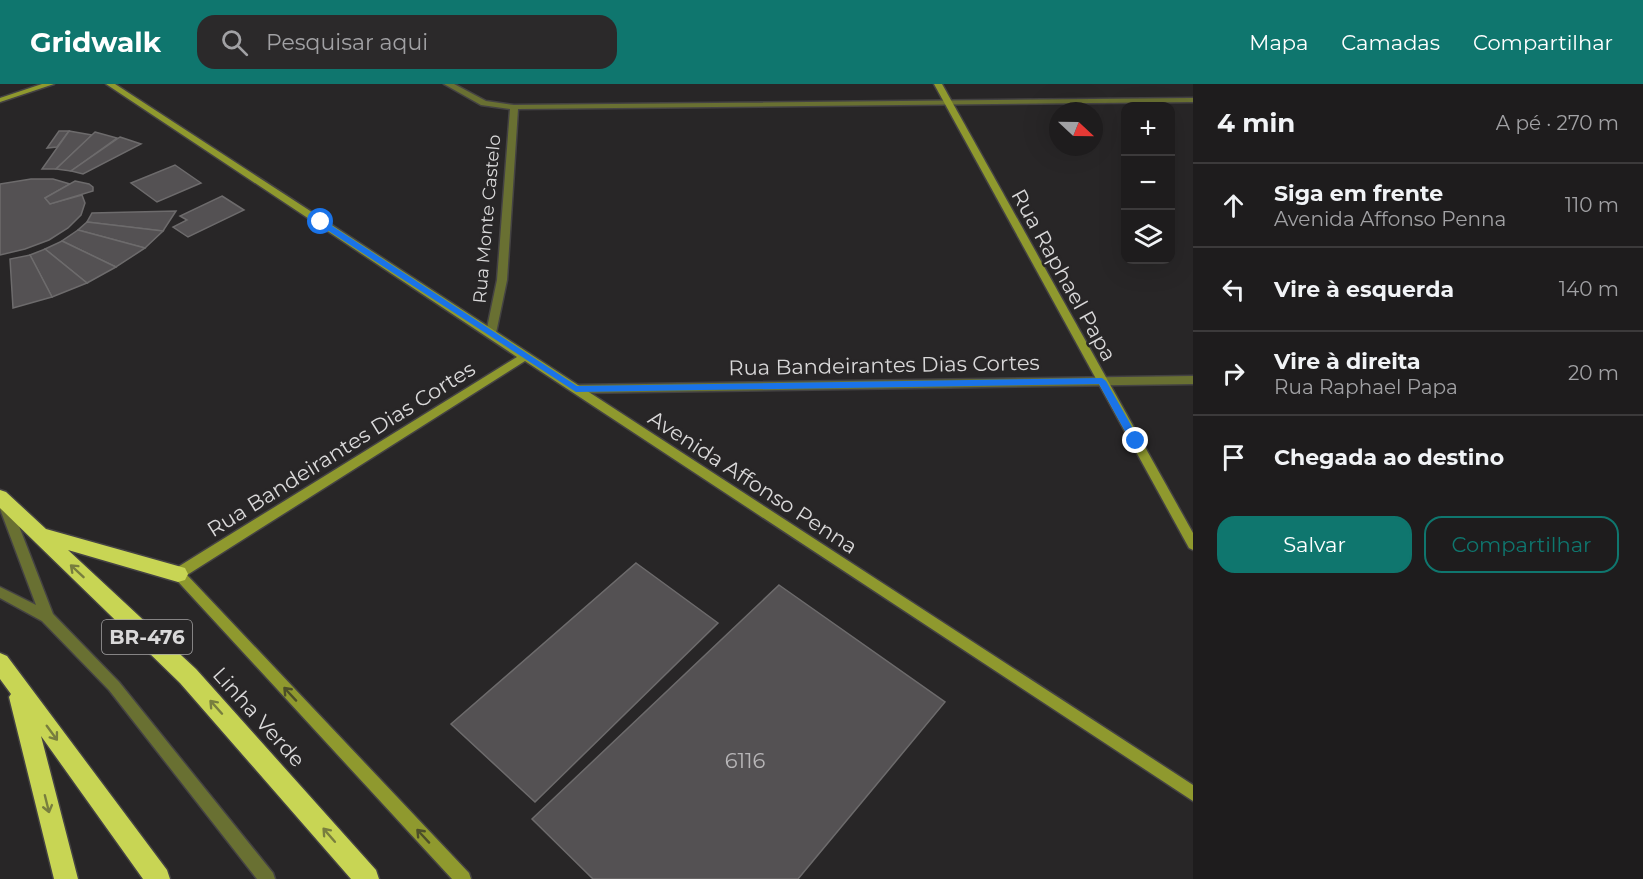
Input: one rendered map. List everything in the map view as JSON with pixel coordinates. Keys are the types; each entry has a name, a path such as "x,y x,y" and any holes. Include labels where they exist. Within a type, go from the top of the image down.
{"highway":[{"name":"Linha Verde","path":"2,499 188,676 367,879"},
{"path":"38,534 177,574"},
{"path":"0,662 158,879"},
{"path":"17,686 66,879"}],"main road":[{"path":"0,100 50,84"},
{"name":"Avenida Affonso Penna","path":"110,84 1193,794"},
{"name":"Rua Raphael Papa","path":"938,84 1193,545"},
{"name":"Rua Bandeirantes Dias Cortes","path":"177,574 526,356"},
{"name":"Linha Verde","path":"177,574 463,879"}],"street":[{"path":"448,84 484,103 514,106 1193,100"},
{"name":"Rua Monte Castelo","path":"491,333 502,280 514,106"},
{"name":"Rua Bandeirantes Dias Cortes","path":"576,389 1193,380"},
{"path":"2,499 47,617"},
{"path":"0,592 47,617 114,686 267,879"}],"building":[{"path":"59,131 69,131 57,147 47,148"},
{"path":"69,131 92,135 56,169 42,169"},
{"path":"95,132 117,138 71,171 56,169"},
{"path":"120,137 141,144 83,174 71,171"},
{"path":"175,165 201,183 157,202 131,183"},
{"path":"31,179 53,179 70,184 45,198 50,204 82,195 85,203 81,215 68,228 49,240 0,255 0,184"},
{"path":"75,181 89,184 93,187 93,191 50,204 45,198"},
{"path":"222,196 244,210 188,237 173,227 187,220 180,216"},
{"path":"176,211 163,231 87,222 92,213"},
{"path":"87,222 163,231 145,248 78,230"},
{"path":"78,230 145,248 116,267 62,241"},
{"path":"62,241 116,267 87,283 45,249"},
{"path":"45,249 87,283 52,297 30,255"},
{"path":"30,255 52,297 13,308 10,259"},
{"path":"636,563 718,623 535,802 451,724"},
{"path":"779,585 945,702 798,879 593,879 532,819"}],"route":[{"path":"321,222 576,389 1102,381 1136,441"}]}
